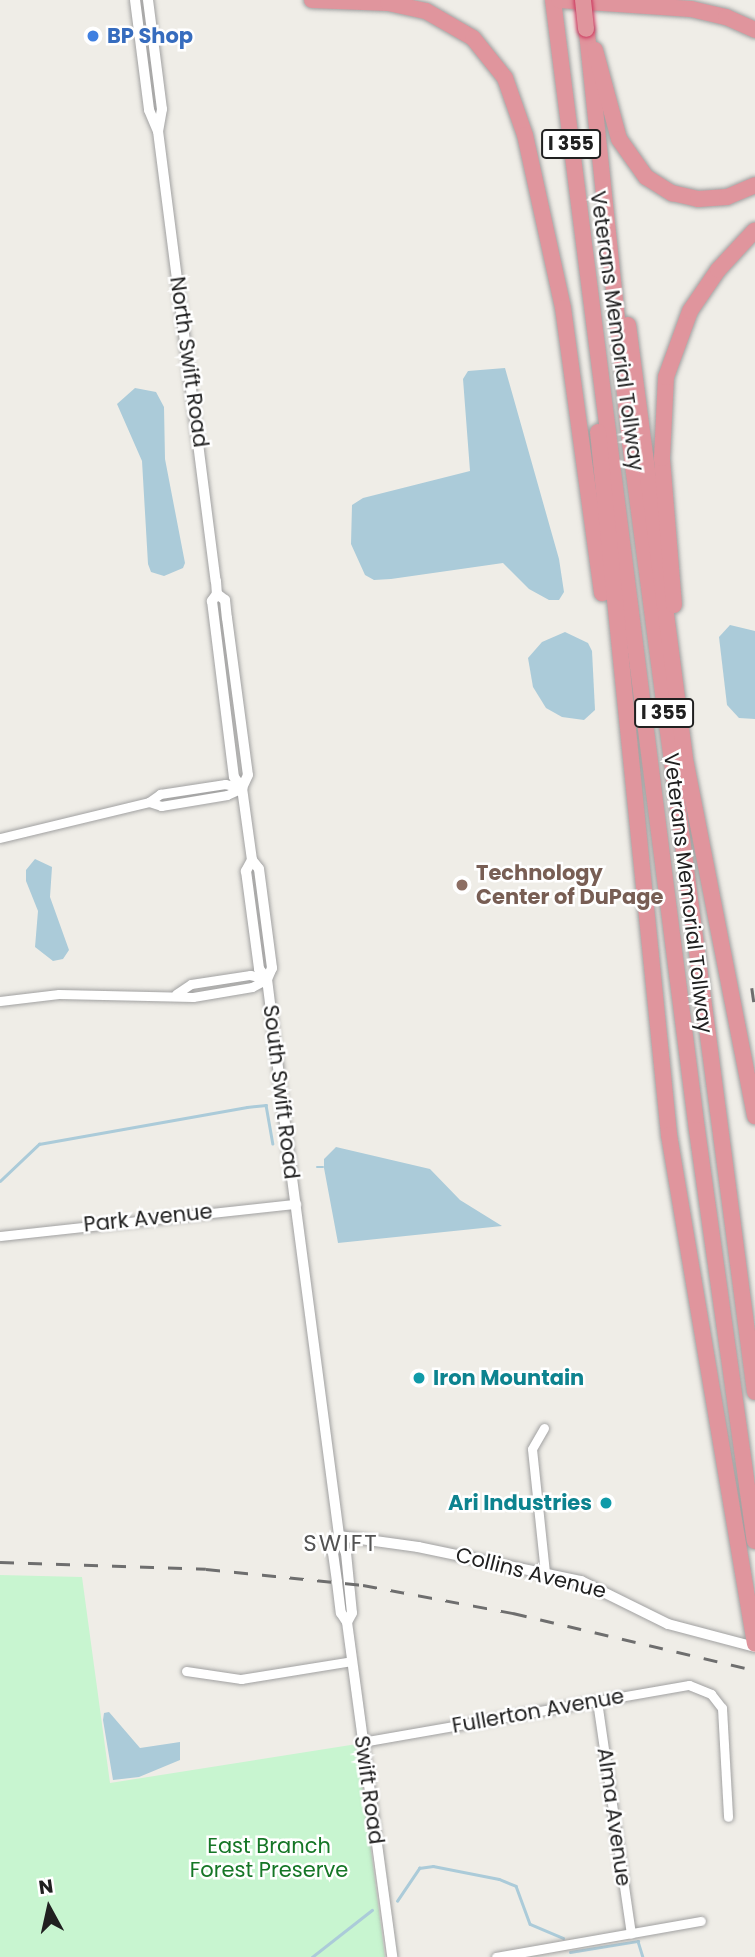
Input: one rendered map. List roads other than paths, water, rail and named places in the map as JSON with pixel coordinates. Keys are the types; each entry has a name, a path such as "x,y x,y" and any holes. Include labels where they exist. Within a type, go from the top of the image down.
{"highway":[{"path":"312,0 388,3 442,18 486,52 513,95 563,308 628,737"},
{"name":"I 355","path":"583,0 587,31"},
{"path":"554,1 691,9 726,17 755,30"},
{"name":"Veterans Memorial Tollway","path":"554,1 697,1130 755,1541"},
{"path":"587,31 600,61 619,139 646,177 672,193 698,199 727,197 755,185"},
{"name":"Veterans Memorial Tollway","path":"587,31 633,470 755,1392"},
{"path":"596,103 686,764 755,1116"},
{"path":"686,764 662,458 663,396 671,357 690,311 755,230"},
{"path":"586,262 628,737 668,1135 755,1645"}],"street":[{"name":"North Swift Road","path":"135,0 149,110 158,131 217,594 225,600 248,775 242,788"},
{"name":"North Swift Road","path":"148,0 162,110 158,131"},
{"path":"0,838 149,802 160,794 225,784 242,788"},
{"name":"South Swift Road","path":"242,788 252,860 246,871 249,896 259,969 267,979 296,1203"},
{"path":"0,1001 60,994 118,998 176,994 193,997 252,987 267,979"},
{"name":"Park Avenue","path":"0,1236 296,1203"},
{"name":"Swift Road","path":"296,1203 339,1536 333,1553 341,1613 347,1622 392,1957"},
{"path":"544,1428 533,1449 545,1572"},
{"name":"Collins Avenue","path":"339,1536 545,1572 601,1588 680,1628 755,1645"},
{"path":"186,1671 241,1679 352,1661"},
{"name":"Fullerton Avenue","path":"362,1742 682,1686 711,1694 722,1708 728,1817"},
{"name":"Alma Avenue","path":"597,1701 631,1934"},
{"path":"496,1957 701,1921"}],"water":[{"path":"505,368 559,559 564,592 559,600 549,600 529,589 503,563 391,579 374,580 365,575 351,544 352,505 363,498 470,471 463,379 468,371"},
{"path":"135,388 156,392 164,407 165,459 185,563 183,568 164,576 151,572 148,564 142,461 117,404"},
{"path":"730,625 755,631 755,719 739,718 727,705 719,637"},
{"path":"565,632 588,643 592,651 595,710 584,720 562,717 546,708 533,687 528,658 542,642"},
{"path":"35,859 52,867 50,897 69,950 63,959 53,961 35,947 38,911 26,881 26,870"},
{"path":"336,1147 430,1169 460,1200 502,1226 338,1243 324,1168 324,1159"},
{"path":"109,1712 140,1748 180,1742 180,1760 139,1777 113,1780 103,1720 104,1713"}],"waterway":[{"path":"0,1181 39,1144 247,1107 266,1105 273,1143"},
{"path":"317,1167 323,1167"},
{"path":"397,1901 419,1868 433,1866 499,1879 516,1886 530,1924 563,1938"},
{"path":"312,1957 372,1910"},
{"path":"570,1952 638,1941 643,1957"}],"railway":[{"path":"752,988 755,1010"},
{"path":"0,1562 206,1569 363,1585 513,1613 755,1670"}],"place":[{"name":"BP Shop","path":"93,36"},
{"name":"Technology Center of DuPage","path":"462,885"},
{"name":"Iron Mountain","path":"419,1378"},
{"name":"Ari Industries","path":"606,1503"}],"district":[{"name":"SWIFT","path":"341,1543"}],"park label":[{"name":"East Branch Forest Preserve","path":"269,1858"}]}
